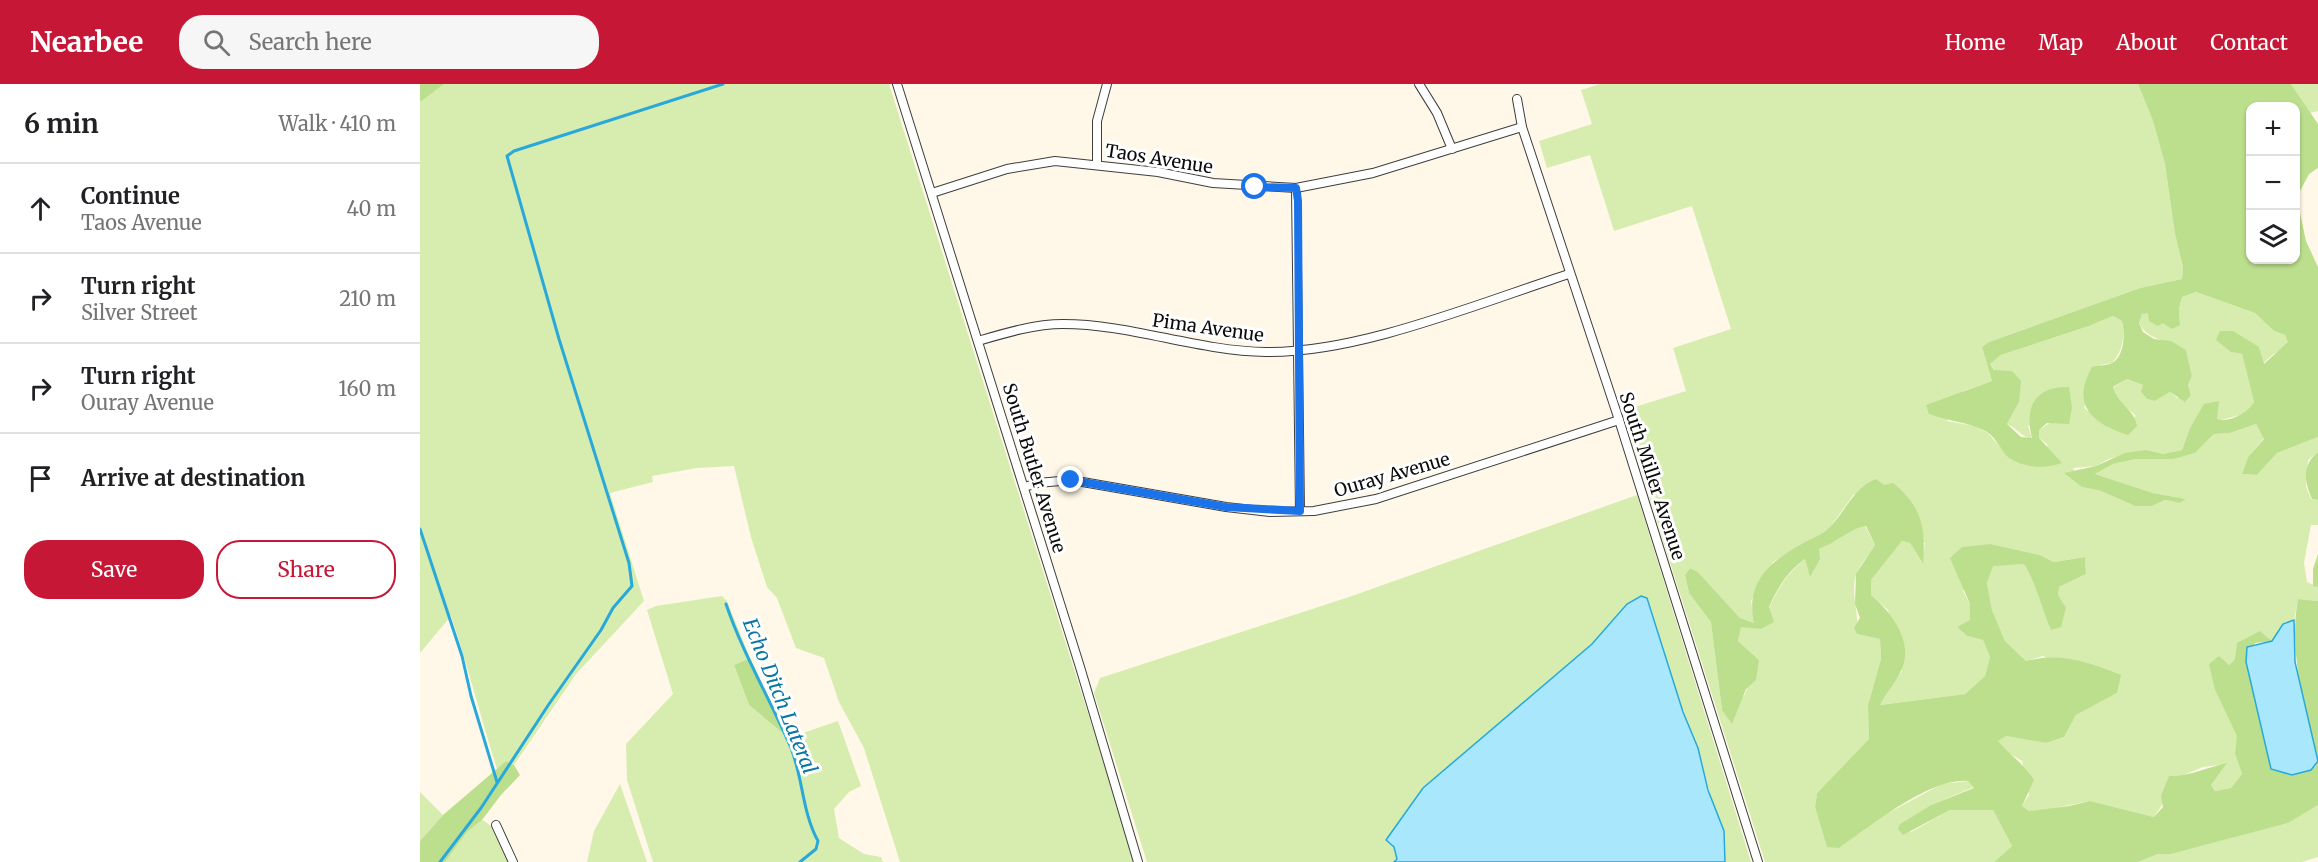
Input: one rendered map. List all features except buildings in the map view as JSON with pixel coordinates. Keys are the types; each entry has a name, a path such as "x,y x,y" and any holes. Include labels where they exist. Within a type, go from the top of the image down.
{"street":[{"name":"South Butler Avenue","path":"897,84 1024,487 1138,862"},
{"path":"1097,164 1097,122 1107,84"},
{"path":"1419,84 1437,113 1452,149"},
{"name":"South Miller Avenue","path":"1516,99 1522,127 1619,420 1758,862"},
{"name":"Taos Avenue","path":"932,193 1032,164 1055,161 1097,164 1213,183 1296,188 1364,175 1522,127"},
{"path":"1296,188 1298,201 1297,350 1300,511"},
{"name":"Pima Avenue","path":"978,341 1046,324 1063,324 1089,325 1234,349 1266,352 1297,350 1393,331 1569,274"},
{"name":"Ouray Avenue","path":"1024,487 1038,483 1071,480 1226,507 1300,511 1359,504 1619,420"},
{"path":"496,825 513,862"}],"green space":[{"path":"420,84 889,84 1135,862 900,862 864,748 839,702 824,658 796,648 777,598 767,587 751,537 734,466 697,468 652,476 653,482 610,493 644,601 576,674 514,765 506,761 497,769 451,616 420,653"},
{"path":"420,84 444,84 420,102"},
{"path":"1600,84 2138,84 2153,121 2165,164 2175,234 2183,267 2182,279 2140,288 1989,342 1982,347 1992,381 1963,391 1947,421 1974,426 1988,433 2008,456 2025,465 2048,445 2039,438 2039,430 2072,408 2028,426 2032,439 2024,436 2007,424 2019,402 1990,364 2001,355 2113,316 2122,321 2121,348 2112,363 2100,365 2084,408 2111,429 2136,416 2116,398 2113,388 2127,379 2144,385 2141,392 2147,399 2155,401 2170,392 2177,398 2191,395 2188,385 2192,376 2186,350 2153,337 2139,323 2142,314 2148,312 2163,322 2180,325 2179,309 2182,297 2196,292 2255,313 2274,331 2285,335 2289,342 2263,365 2259,347 2231,352 2242,354 2254,402 2248,413 2190,428 2182,450 2163,454 2146,450 2108,459 2096,466 2073,468 2082,487 2101,491 2135,506 2152,506 2165,500 2180,503 2186,499 2153,493 2095,474 2113,464 2136,459 2174,459 2195,453 2214,434 2230,433 2256,424 2264,438 2248,457 2242,474 2257,475 2277,453 2318,437 2318,452 2308,460 2306,487 2311,499 2318,500 2318,525 2311,525 2304,563 2307,582 2318,587 2318,601 2298,599 2294,620 2283,624 2272,641 2260,631 2229,665 2215,690 2238,736 2235,754 2242,774 2231,788 2215,791 2211,785 2226,764 2203,767 2181,776 2154,817 2090,801 2044,810 2029,811 2022,806 2029,795 2022,761 2007,752 1997,741 2006,736 2046,743 2064,737 2076,715 2117,693 2043,656 2026,661 2005,641 1992,610 1987,583 1993,565 2024,564 2033,580 2052,630 2059,587 2086,574 2085,557 2054,562 2040,555 1991,544 1963,591 1970,604 1970,621 1957,627 1967,636 1983,640 1990,657 1985,676 1965,694 1879,705 1902,671 1888,610 1871,595 1871,580 1902,541 1910,543 1922,563 1925,543 1854,494 1828,530 1773,562 1751,601 1755,624 1740,618 1698,572 1690,568 1685,575 1689,593 1711,621 1722,710 1744,696 1759,660 1738,641 1741,626 1761,629 1783,582 1797,566 1805,559 1810,576 1818,549 1865,526 1875,545 1855,579 1857,634 1880,639 1881,659 1868,705 1869,739 1817,793 1815,807 1827,846 1942,784 1968,781 1974,787 1931,805 1900,824 1911,832 1950,810 1993,810 2012,846 1994,862 1765,862 1622,411 1686,391 1673,348 1731,329 1692,206 1614,231 1590,155 1547,168 1539,141 1592,124 1581,90"},
{"path":"2138,84 2291,84 2318,124 2318,168 2309,174 2300,191 2300,102 2246,102 2246,264 2300,264 2300,213 2306,241 2318,267 2318,437 2277,453 2257,475 2242,474 2248,457 2264,439 2256,424 2230,433 2214,434 2195,453 2174,459 2136,459 2113,464 2095,474 2153,493 2186,499 2180,503 2165,500 2152,506 2135,506 2101,491 2082,487 2064,473 2096,466 2125,453 2146,450 2163,454 2182,450 2190,428 2204,404 2219,401 2217,419 2227,420 2243,413 2254,402 2242,354 2231,352 2216,340 2220,331 2233,331 2259,347 2264,364 2288,342 2285,335 2274,331 2255,313 2196,292 2182,297 2179,309 2180,325 2172,329 2163,323 2158,326 2149,321 2148,313 2142,314 2139,323 2143,332 2154,339 2171,341 2186,350 2192,376 2188,385 2191,395 2185,402 2170,392 2155,401 2147,399 2141,392 2143,385 2127,379 2113,387 2118,398 2133,415 2137,426 2128,435 2104,425 2088,411 2084,402 2086,380 2092,367 2110,364 2116,360 2122,350 2124,332 2122,321 2113,316 2001,355 1990,364 1994,370 2012,371 2021,381 2019,402 2007,424 2021,437 2032,438 2030,417 2035,400 2048,390 2069,387 2072,408 2069,424 2047,423 2039,430 2039,438 2062,463 2041,467 2014,461 2005,454 1987,432 1929,414 1926,405 1992,381 1982,347 1989,342 2140,288 2182,279 2183,267 2175,234 2165,164 2153,121"},
{"path":"2291,84 2318,84 2318,111 2310,113"},
{"path":"2318,452 2318,500 2312,499 2307,486 2306,474 2309,462"},
{"path":"1876,479 1884,485 1893,483 1910,500 1920,519 1924,540 1923,564 1910,543 1902,541 1871,580 1871,595 1894,620 1905,651 1900,673 1880,705 1965,694 1985,676 1990,657 1983,640 1967,636 1957,627 1970,620 1970,604 1950,558 1962,547 1991,544 2040,555 2054,562 2085,557 2086,574 2059,587 2058,595 2066,608 2061,627 2051,630 2024,564 1993,566 1987,583 1992,610 2005,641 2026,661 2039,658 2063,658 2086,662 2121,675 2117,693 2076,715 2064,737 2046,743 2006,736 1998,741 2034,780 2022,806 2029,811 2090,801 2154,817 2163,807 2161,796 2169,776 2191,773 2227,763 2211,785 2215,791 2231,788 2242,774 2235,754 2237,736 2215,690 2209,664 2219,656 2229,665 2235,659 2237,643 2260,631 2272,641 2255,643 2246,662 2271,769 2292,775 2315,767 2318,761 2318,805 2288,823 2171,854 2158,854 2138,862 1994,862 2012,846 1993,810 1950,810 1903,835 1898,829 1900,824 1931,805 1974,788 1968,781 1953,782 1918,795 1839,848 1827,847 1815,807 1817,793 1869,739 1868,705 1881,659 1880,639 1857,634 1854,628 1860,618 1855,604 1856,574 1875,545 1866,526 1819,549 1820,559 1810,577 1805,559 1793,569 1780,586 1769,607 1774,622 1761,629 1741,627 1738,641 1759,660 1756,680 1746,689 1732,724 1722,710 1711,622 1689,593 1685,575 1690,568 1698,572 1740,618 1754,623 1753,595 1763,574 1781,557 1827,530 1861,488"},
{"path":"1637,495 1751,862 1725,862 1725,850 1698,748 1683,712 1647,597 1627,604 1592,644 1423,788 1387,841 1394,847 1397,859 1394,862 1147,862 1094,693 1100,678 1349,597"},
{"path":"2318,554 2318,587 2313,586 2313,569"},
{"path":"722,596 727,601 750,658 734,665 749,705 788,738 838,721 861,786 849,792 834,809 839,838 864,854 881,857 883,862 653,862 627,780 626,744 673,694 647,610 656,606"},
{"path":"2298,599 2318,601 2318,761 2299,680 2295,640"},
{"path":"750,658 786,736 749,705 734,665"},
{"path":"506,761 514,765 520,775 482,820 467,832 445,862 420,862 420,841 443,815"},
{"path":"620,784 647,862 587,862 594,831"},
{"path":"420,792 443,815 420,841"},
{"path":"2318,805 2318,857 2302,862 2138,862 2158,854 2171,854 2287,823"},
{"path":"482,820 496,832 510,862 445,862 467,832"}],"water":[{"path":"1641,596 1647,598 1683,712 1698,748 1708,790 1724,831 1725,862 1394,862 1397,859 1394,847 1386,840 1423,788 1592,644 1627,604"},
{"path":"2294,620 2295,662 2318,761 2311,770 2292,775 2271,769 2246,662 2247,647 2272,641 2283,624"}],"waterway":[{"path":"440,862 481,808 601,630 613,608 632,586 629,563 559,339 507,156 514,151 723,84"},
{"path":"420,529 462,656 471,696 497,782"},
{"name":"Echo Ditch Lateral","path":"726,604 740,641 795,759 809,818 818,841 816,849 800,862"}],"route":[{"path":"1071,480 1226,507 1270,512 1300,511 1297,350 1298,201 1296,188 1255,187"}]}
